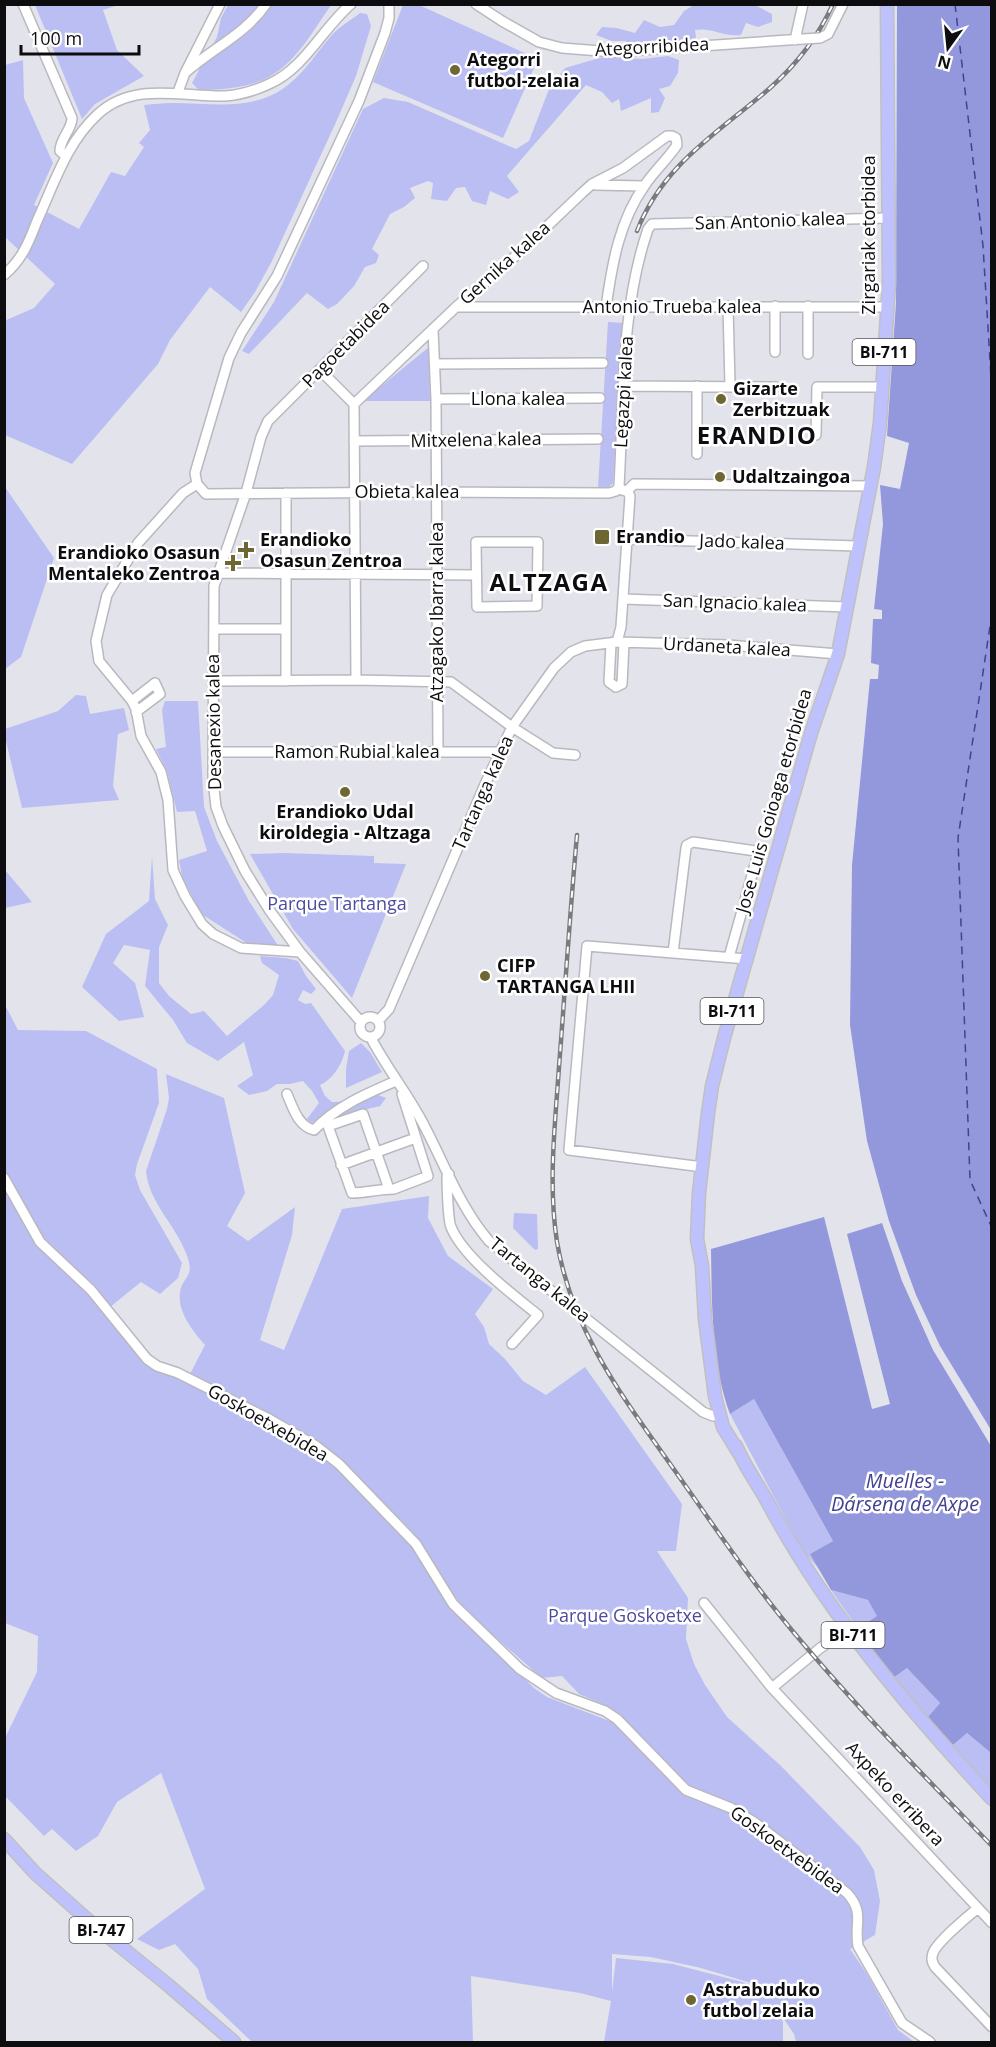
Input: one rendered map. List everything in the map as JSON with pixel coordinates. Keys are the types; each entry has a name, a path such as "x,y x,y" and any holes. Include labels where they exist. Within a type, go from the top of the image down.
{"main road":[{"name":"Zirgariak etorbidea","path":"848,607 867,486 880,423 889,266 887,4"},
{"name":"BI-711","path":"837,654 848,607"},
{"name":"Jose Luis Goioaga etorbidea","path":"739,1453 723,1427 713,1389 704,1310 702,1266 697,1239 697,1216 712,1086 811,733 837,654"},
{"name":"BI-711","path":"713,1379 739,1453 795,1550 848,1628 902,1699 992,1800"},
{"name":"BI-747","path":"4,1839 36,1873 202,2016 225,2043"},
{"path":"202,2016 234,2043"}],"street":[{"path":"23,4 72,118 72,124 60,145 60,151 66,156"},
{"path":"185,73 248,25 266,4"},
{"path":"4,275 22,256 66,156 78,136 99,113 124,99 145,94 178,92 227,96 246,93 271,84 303,58 351,4"},
{"path":"300,952 241,948 213,934 202,924 173,870 168,800 161,772 141,736 132,701 99,661 96,641 107,595 138,543 183,494 197,484 195,473 229,358 241,333 277,276 366,85 385,33 389,18 389,4"},
{"name":"Ategorribidea","path":"476,4 539,42 562,48 613,52 820,38 828,34 843,4"},
{"path":"799,39 803,4"},
{"path":"178,92 218,6"},
{"name":"Gernika kalea","path":"354,404 456,307 519,253 592,184 623,168 667,136 672,136 677,146 644,186"},
{"path":"592,184 644,186 631,209 615,252 606,308"},
{"name":"San Antonio kalea","path":"652,224 888,218"},
{"name":"Legazpi kalea","path":"617,643 621,627 630,496 623,489 624,386 630,307 640,254 648,229 652,224"},
{"name":"Pagoetabidea","path":"268,421 423,266"},
{"path":"728,306 730,386"},
{"path":"775,306 775,352"},
{"path":"808,306 808,354"},
{"name":"Antonio Trueba kalea","path":"456,307 469,309 887,307"},
{"name":"Atzagako Ibarra kalea","path":"433,330 436,399 438,751"},
{"path":"435,364 603,363"},
{"path":"320,370 354,404 356,680"},
{"path":"624,386 776,387"},
{"path":"697,386 697,454"},
{"path":"816,435 817,387 882,387"},
{"name":"Llona kalea","path":"436,399 600,398"},
{"name":"Desanexio kalea","path":"268,421 214,586 213,780 216,807 251,881 270,911 300,952 361,1022"},
{"name":"Mitxelena kalea","path":"354,441 598,439"},
{"name":"Obieta kalea","path":"197,484 206,494 609,493 634,484 867,486"},
{"path":"286,493 286,681"},
{"name":"Jado kalea","path":"627,539 857,546"},
{"path":"476,542 537,542 537,606 477,607 476,575 476,542"},
{"path":"218,573 476,575"},
{"name":"San Ignacio kalea","path":"623,599 848,607"},
{"path":"214,629 285,629"},
{"name":"Urdaneta kalea","path":"617,643 728,645 837,654"},
{"name":"Tartanga kalea","path":"378,1021 392,1003 512,727 561,660 577,648 594,644 617,643"},
{"path":"213,681 451,682 512,727 553,753 575,755"},
{"path":"132,701 154,683 160,694 136,712"},
{"name":"Ramon Rubial kalea","path":"214,752 500,752"},
{"name":"Jose Luis Goioaga etorbidea","path":"673,953 686,848 690,843 756,851 758,854 729,957"},
{"path":"703,1167 569,1150 587,946 747,959"},
{"path":"369,1017 378,1021 379,1031 371,1038 362,1034 359,1028 361,1022 369,1017"},
{"name":"Tartanga kalea","path":"371,1038 418,1115 470,1216 489,1241 703,1412 719,1415"},
{"path":"287,1094 302,1123 314,1130 328,1116 343,1106 399,1085 428,1176 394,1189 352,1193 328,1126 363,1114 389,1189"},
{"path":"341,1165 410,1140"},
{"path":"449,1174 447,1180 449,1224 456,1237 471,1256 538,1315 512,1344"},
{"name":"Goskoetxebidea","path":"4,1178 40,1242 76,1273 147,1359 157,1366 178,1372 316,1446 339,1464 416,1544 453,1604 520,1669 556,1693 605,1711 617,1719 687,1790 731,1808 754,1822 848,1893 854,1900 859,1916 855,1932 858,1946 897,2016 907,2027 930,2043"},
{"name":"Axpeko erribera","path":"704,1603 772,1688 992,1923"},
{"path":"772,1688 848,1628"},
{"path":"978,1908 938,1946 932,1955 932,1960 935,1967 992,2027"}],"green space":[{"path":"35,5 118,5 103,10 117,50 144,76 95,104 82,119"},
{"path":"228,5 331,5 305,44 280,70 265,79 247,85 226,89 199,90 192,83 217,37 221,18"},
{"name":"Ategorri futbol-zelaia","path":"403,5 419,5 538,59 503,138 373,82"},
{"path":"694,5 755,5 772,14 772,22 758,27 746,23 741,35 701,29 695,30 696,38 687,43 635,47 625,41 612,41 596,35 602,27 635,33 644,20 660,27 674,25 684,11"},
{"path":"360,13 367,14 371,26 356,76 272,261 241,312 210,287 170,340 158,364 72,464 5,435 4,321 34,308 55,284 5,237 5,65 23,60 24,98 53,163 34,205 79,229 111,172 125,176 144,147 139,143 150,130 144,105 247,103 275,94 300,74 334,33"},
{"path":"668,56 679,60 678,73 670,86 659,89 665,98 659,112 651,113 651,98 621,111 619,99 612,103 602,92 586,85 507,176 519,192 508,199 490,191 486,205 472,201 465,187 456,188 447,201 431,199 433,183 428,181 410,188 415,198 390,214 372,249 379,255 376,263 365,267 354,286 337,304 328,309 307,293 249,354 242,351 274,302 363,109 384,98 408,102 516,149 529,141 549,89 565,68 603,57 642,59"},
{"path":"608,322 624,323 613,483 609,487 598,487"},
{"path":"429,347 430,401 363,401"},
{"path":"5,487 54,558 21,657 5,669"},
{"path":"76,695 86,696 90,714 124,708 129,730 118,734 113,786 119,800 22,808 5,729 58,711"},
{"path":"165,701 198,701 204,807 217,841 249,901 279,947 248,944 200,913 182,876 179,860 207,851 195,811 177,812 167,771 156,749 166,747 162,710"},
{"name":"Parque Tartanga","path":"250,854 374,856 374,863 406,864 352,998 293,929"},
{"path":"152,856 155,899 168,925 159,947 159,983 169,996 191,1014 204,1011 227,1036 273,995 279,975 262,963 260,956 298,961 316,989 311,994 303,990 298,1000 305,1004 311,1003 345,1051 336,1071 329,1080 320,1085 325,1096 332,1102 360,1101 378,1095 386,1098 380,1106 334,1117 319,1118 312,1123 307,1119 319,1103 303,1081 277,1084 267,1091 249,1095 237,1086 253,1075 244,1042 218,1061 187,1043 173,1020 145,986 150,950 124,945 113,963 135,983 144,1017 119,1021 82,987 106,934 149,901"},
{"path":"5,870 32,902 5,908"},
{"path":"4,1003 18,1030 86,1031 157,1069 159,1103 135,1175 140,1190 182,1263 178,1278 160,1294 141,1282 110,1307 92,1283 46,1243 5,1171"},
{"path":"361,1043 370,1052 382,1072 346,1088 349,1051"},
{"name":"Parque Goskoetxe","path":"166,1074 224,1098 245,1193 227,1226 248,1241 295,1207 292,1235 260,1340 284,1350 342,1209 429,1196 428,1218 448,1256 493,1289 475,1314 484,1327 489,1344 523,1381 546,1395 585,1367 682,1504 676,1551 657,1551 688,1598 686,1639 694,1664 705,1685 727,1717 780,1765 860,1847 874,1870 880,1901 875,1935 850,1949 867,1974 898,2030 913,2041 796,2042 794,2034 773,2003 783,2022 783,2042 604,2042 611,2001 580,1993 471,1976 473,2042 252,2042 207,1999 198,1969 175,1944 159,1950 137,1939 205,1889 161,1773 117,1802 98,1836 76,1851 52,1829 44,1836 5,1796 4,1740 37,1672 38,1636 5,1623 5,1184 41,1248 81,1283 151,1368 186,1382 267,1421 318,1454 341,1473 414,1545 447,1602 534,1688 547,1697 612,1722 603,1704 579,1694 562,1676 542,1678 469,1614 449,1589 411,1530 332,1452 275,1417 190,1374 205,1345 187,1321 181,1307 180,1292 188,1276 189,1261 181,1242 152,1193 146,1171 169,1098","holes":["612,1954 651,1957 701,1968 751,1983 769,1999 750,1984 673,1964 616,1958 612,1992"]},
{"path":"514,1213 537,1214 538,1249 535,1250 513,1228"},
{"path":"754,1399 833,1541 810,1554 819,1569 802,1550 730,1414"},
{"path":"831,1590 868,1600 878,1616 858,1629"},
{"path":"907,1668 940,1703 928,1717 893,1678"},
{"path":"967,1733 991,1753 991,1789 953,1745"}],"water":[{"path":"897,5 991,5 991,1430 940,1346 916,1295 889,1221 867,1141 850,1025 852,865 870,679 878,679 879,665 871,663 873,619 882,619 882,610 874,609 883,524 880,485 900,489 909,443 887,436 896,303"},
{"name":"Muelles - Dársena de Axpe","path":"824,1217 872,1409 890,1404 847,1234 882,1223 902,1281 933,1350 991,1446 991,1753 967,1733 953,1745 928,1717 940,1703 907,1668 893,1678 858,1629 877,1616 868,1600 831,1590 810,1554 833,1541 754,1399 730,1414 716,1353 711,1249"}],"ferry route":[{"path":"955,4 983,246 992,393"},
{"path":"992,613 958,838 970,1180 992,1228"}],"railway":[{"path":"637,231 648,207 677,168 789,70 806,50 833,4"},
{"path":"577,835 553,1154 553,1198 557,1242 574,1305 601,1361 635,1415 767,1599 847,1694 992,1846"}],"place":[{"name":"Ategorri futbol-zelaia","path":"455,70"},
{"name":"Gizarte Zerbitzuak","path":"721,399"},
{"name":"Udaltzaingoa","path":"720,477"},
{"name":"Erandio","path":"602,537"},
{"name":"Erandioko Osasun Zentroa","path":"246,550"},
{"name":"Erandioko Osasun Mentaleko Zentroa","path":"233,563"},
{"name":"Erandioko Udal kiroldegia - Altzaga","path":"345,792"},
{"name":"CIFP TARTANGA LHII","path":"485,976"},
{"name":"Astrabuduko futbol zelaia","path":"691,2000"}],"district":[{"name":"ERANDIO","path":"757,436"},
{"name":"ALTZAGA","path":"549,583"}]}
